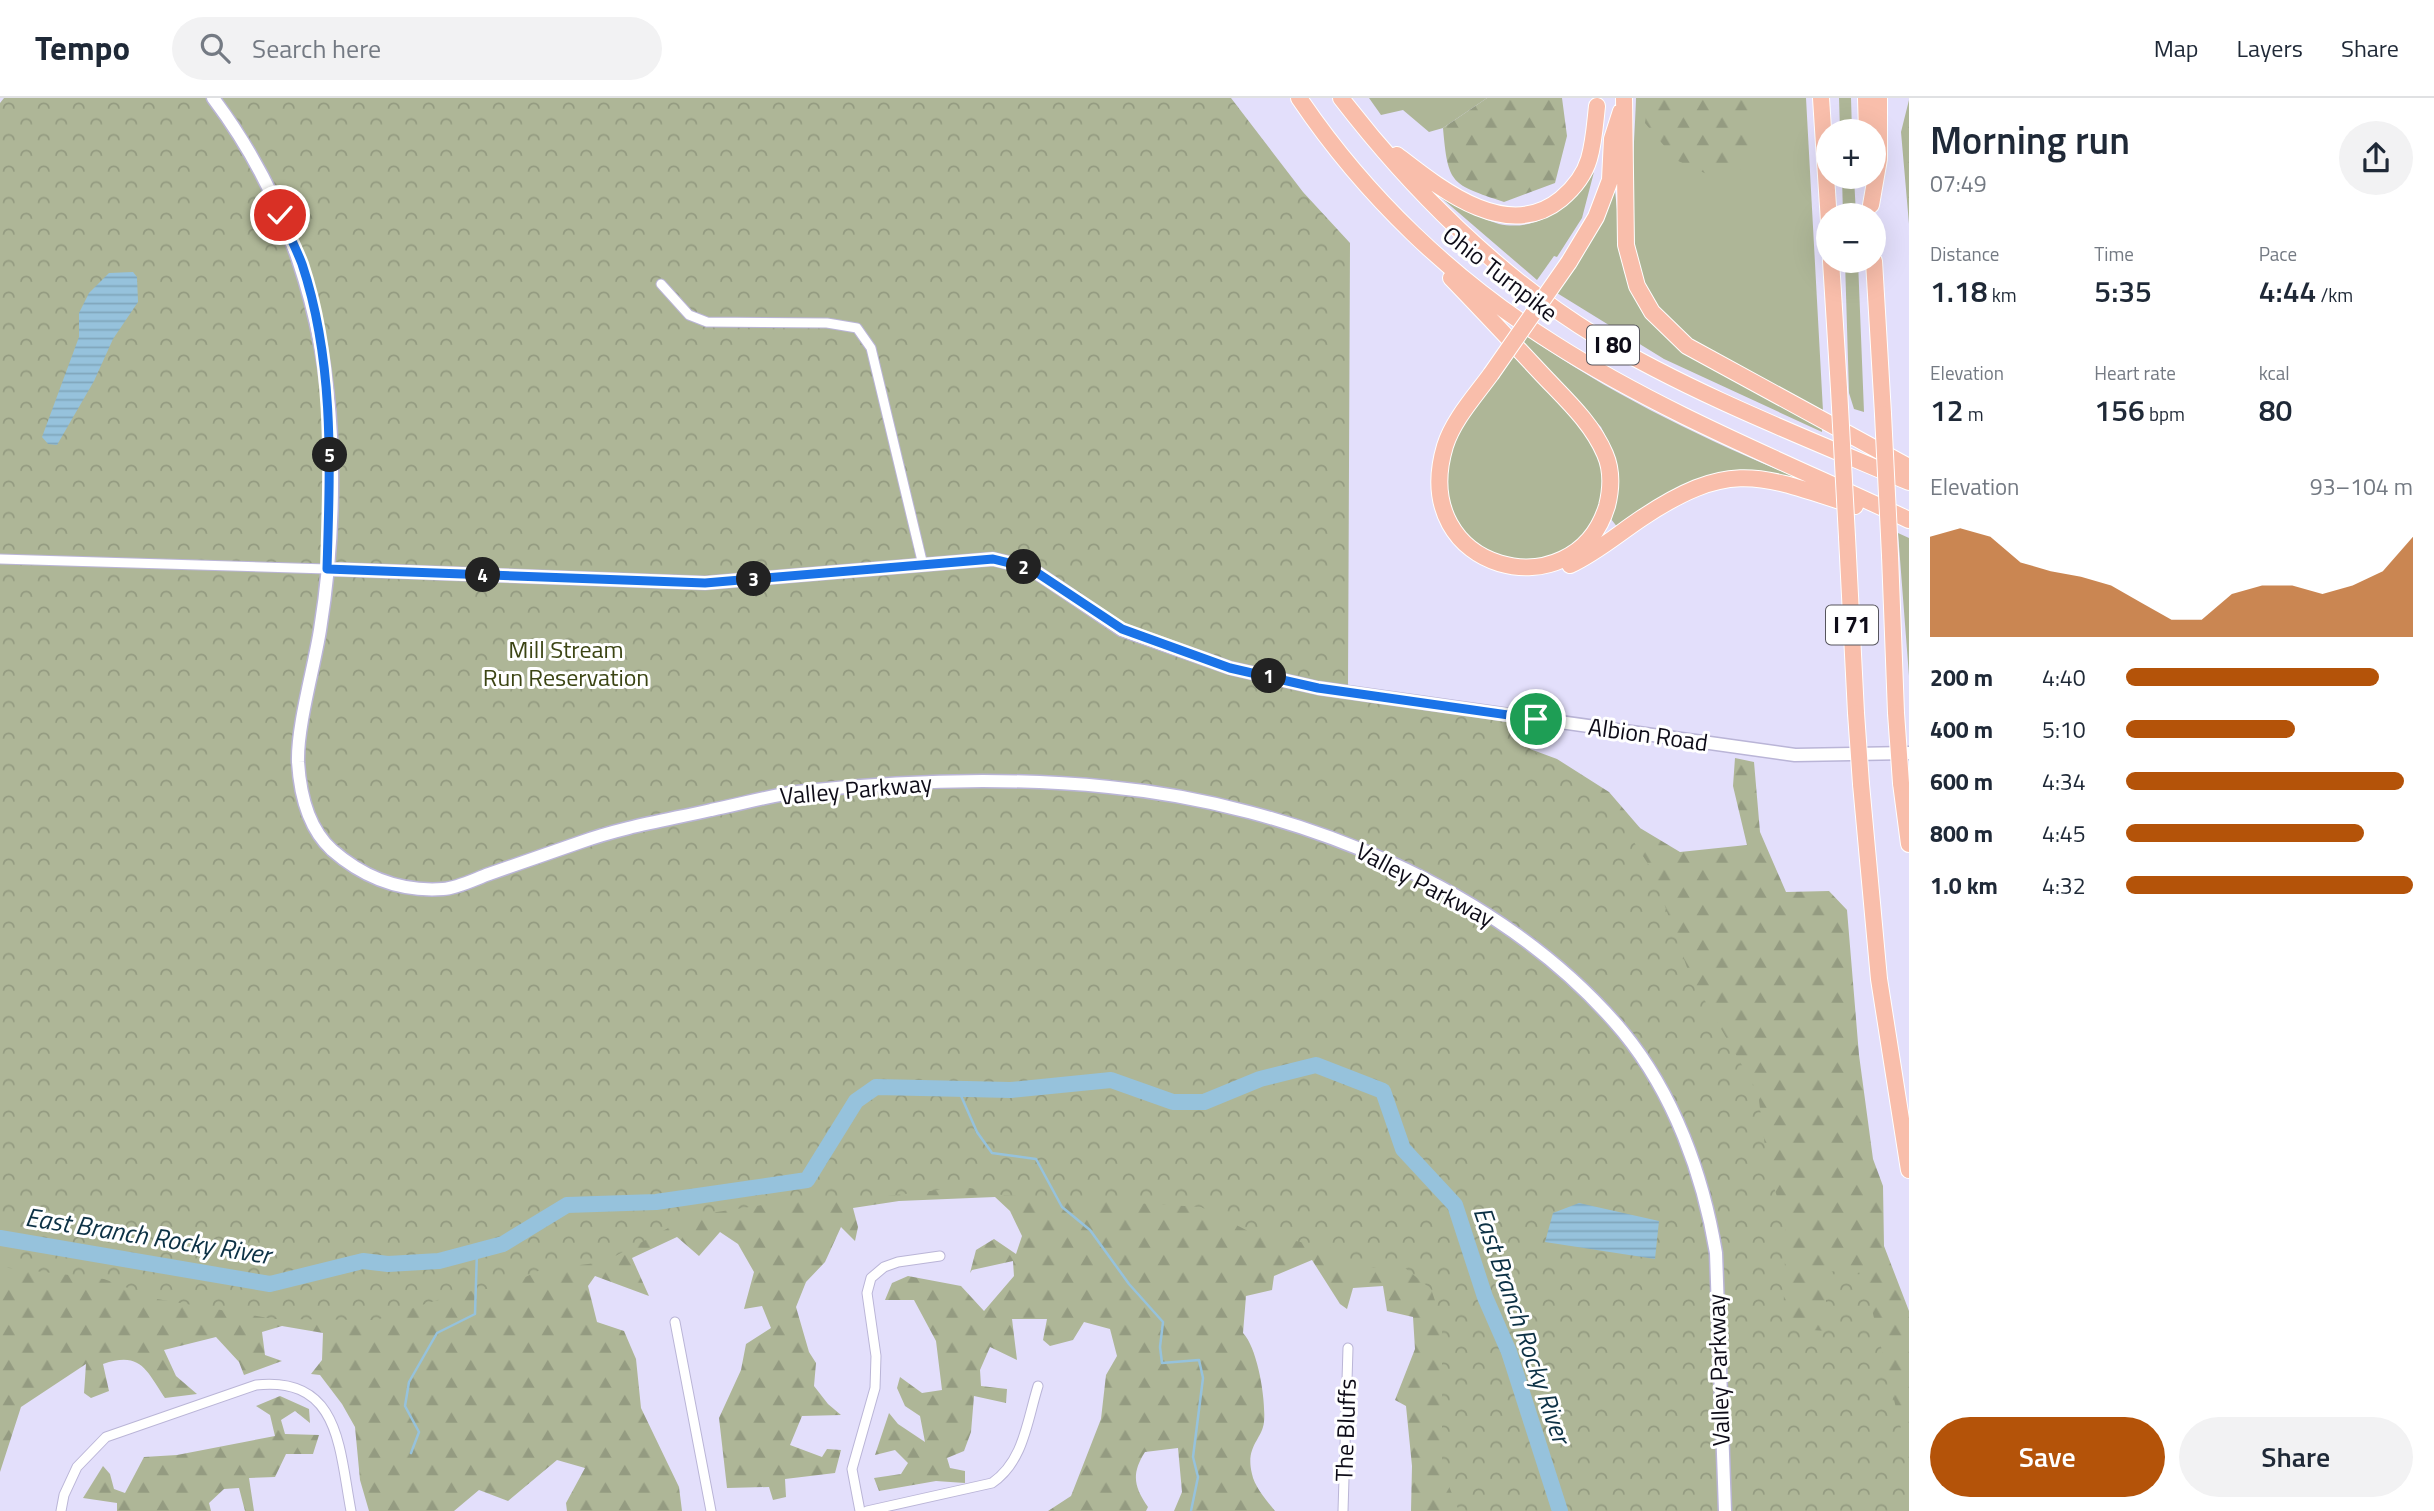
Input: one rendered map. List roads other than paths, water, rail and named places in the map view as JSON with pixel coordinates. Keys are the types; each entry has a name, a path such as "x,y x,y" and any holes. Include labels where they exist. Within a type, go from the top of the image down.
{"highway":[{"name":"Ohio Turnpike","path":"1298,98 1354,170 1407,230 1513,315 1592,366 1681,413 1909,521"},
{"name":"Ohio Turnpike","path":"1341,98 1368,133 1433,206 1510,273 1595,335 1689,387 1909,482"},
{"path":"1407,230 1425,252 1579,414 1606,456 1610,471 1605,511 1588,540 1576,552 1559,561 1517,567 1485,558 1463,543 1450,528 1442,509 1438,479 1446,443 1488,372 1565,261 1596,217 1609,180 1612,139 1624,98"},
{"path":"1624,98 1626,245 1637,286 1652,312 1673,335 1704,356 1909,467"},
{"path":"1821,98 1828,203"},
{"path":"1866,98 1867,119"},
{"path":"1872,203 1879,159 1879,98"},
{"path":"1368,133 1431,181 1469,203 1491,212 1517,216 1554,204 1581,178 1593,144 1596,102"},
{"path":"1565,261 1592,209 1602,175 1603,143 1596,102"},
{"name":"I 71","path":"1832,273 1861,784 1880,979 1909,1170"},
{"name":"I 71","path":"1875,273 1896,713 1909,844"},
{"path":"1488,372 1456,407 1435,446 1429,469 1429,493 1436,517 1453,544 1477,563 1496,571 1534,576 1573,564 1672,499 1696,486 1723,478 1745,476 1783,482 1909,521"}],"street":[{"name":"Valley Parkway","path":"213,98 253,153 302,264 321,339 331,438 327,569 321,624 298,758 305,810 328,846 379,883 445,889 608,832 799,791 978,779 1114,787 1249,811 1367,850 1466,902 1562,968 1625,1035 1661,1090 1690,1149 1711,1222 1716,1253 1725,1511"},
{"path":"661,284 689,315 707,322 827,323 857,328 871,348 923,565"},
{"path":"0,559 327,569"},
{"name":"Albion Road","path":"327,569 705,583 993,559 1030,568 1122,629 1230,668 1318,688 1795,755 1909,753"},
{"path":"860,1511 852,1469 875,1388 876,1356 867,1293 871,1278 884,1267 898,1262 940,1256"},
{"path":"675,1322 711,1511"},
{"name":"The Bluffs","path":"1343,1511 1348,1348"},
{"path":"61,1511 77,1467 106,1437 256,1385 279,1383 301,1388 320,1402 333,1423 351,1511"},
{"path":"867,1511 992,1483 1006,1473 1017,1459 1038,1385"}],"water":[{"path":"133,272 137,277 138,302 113,339 94,381 57,445 48,444 42,437 79,337 79,313 89,293 109,273"},
{"path":"1579,1203 1659,1221 1655,1259 1545,1242 1553,1213"}],"waterway":[{"name":"East Branch Rocky River","path":"0,1238 270,1284 363,1261 388,1264 439,1261 503,1244 567,1205 656,1202 807,1180 856,1101 876,1087 1011,1090 1111,1080 1173,1102 1204,1102 1260,1079 1316,1065 1383,1091 1403,1149 1455,1205 1485,1297 1509,1352 1560,1511"},
{"path":"958,1089 977,1132 992,1153 1036,1159 1062,1207 1090,1230 1129,1284 1163,1322 1160,1347 1162,1363 1199,1360 1203,1378 1193,1457 1198,1477 1191,1511"},
{"path":"411,1453 419,1432 405,1406 409,1382 437,1333 475,1314 477,1251"}],"park label":[{"name":"Mill Stream Run Reservation","path":"566,664"}]}
